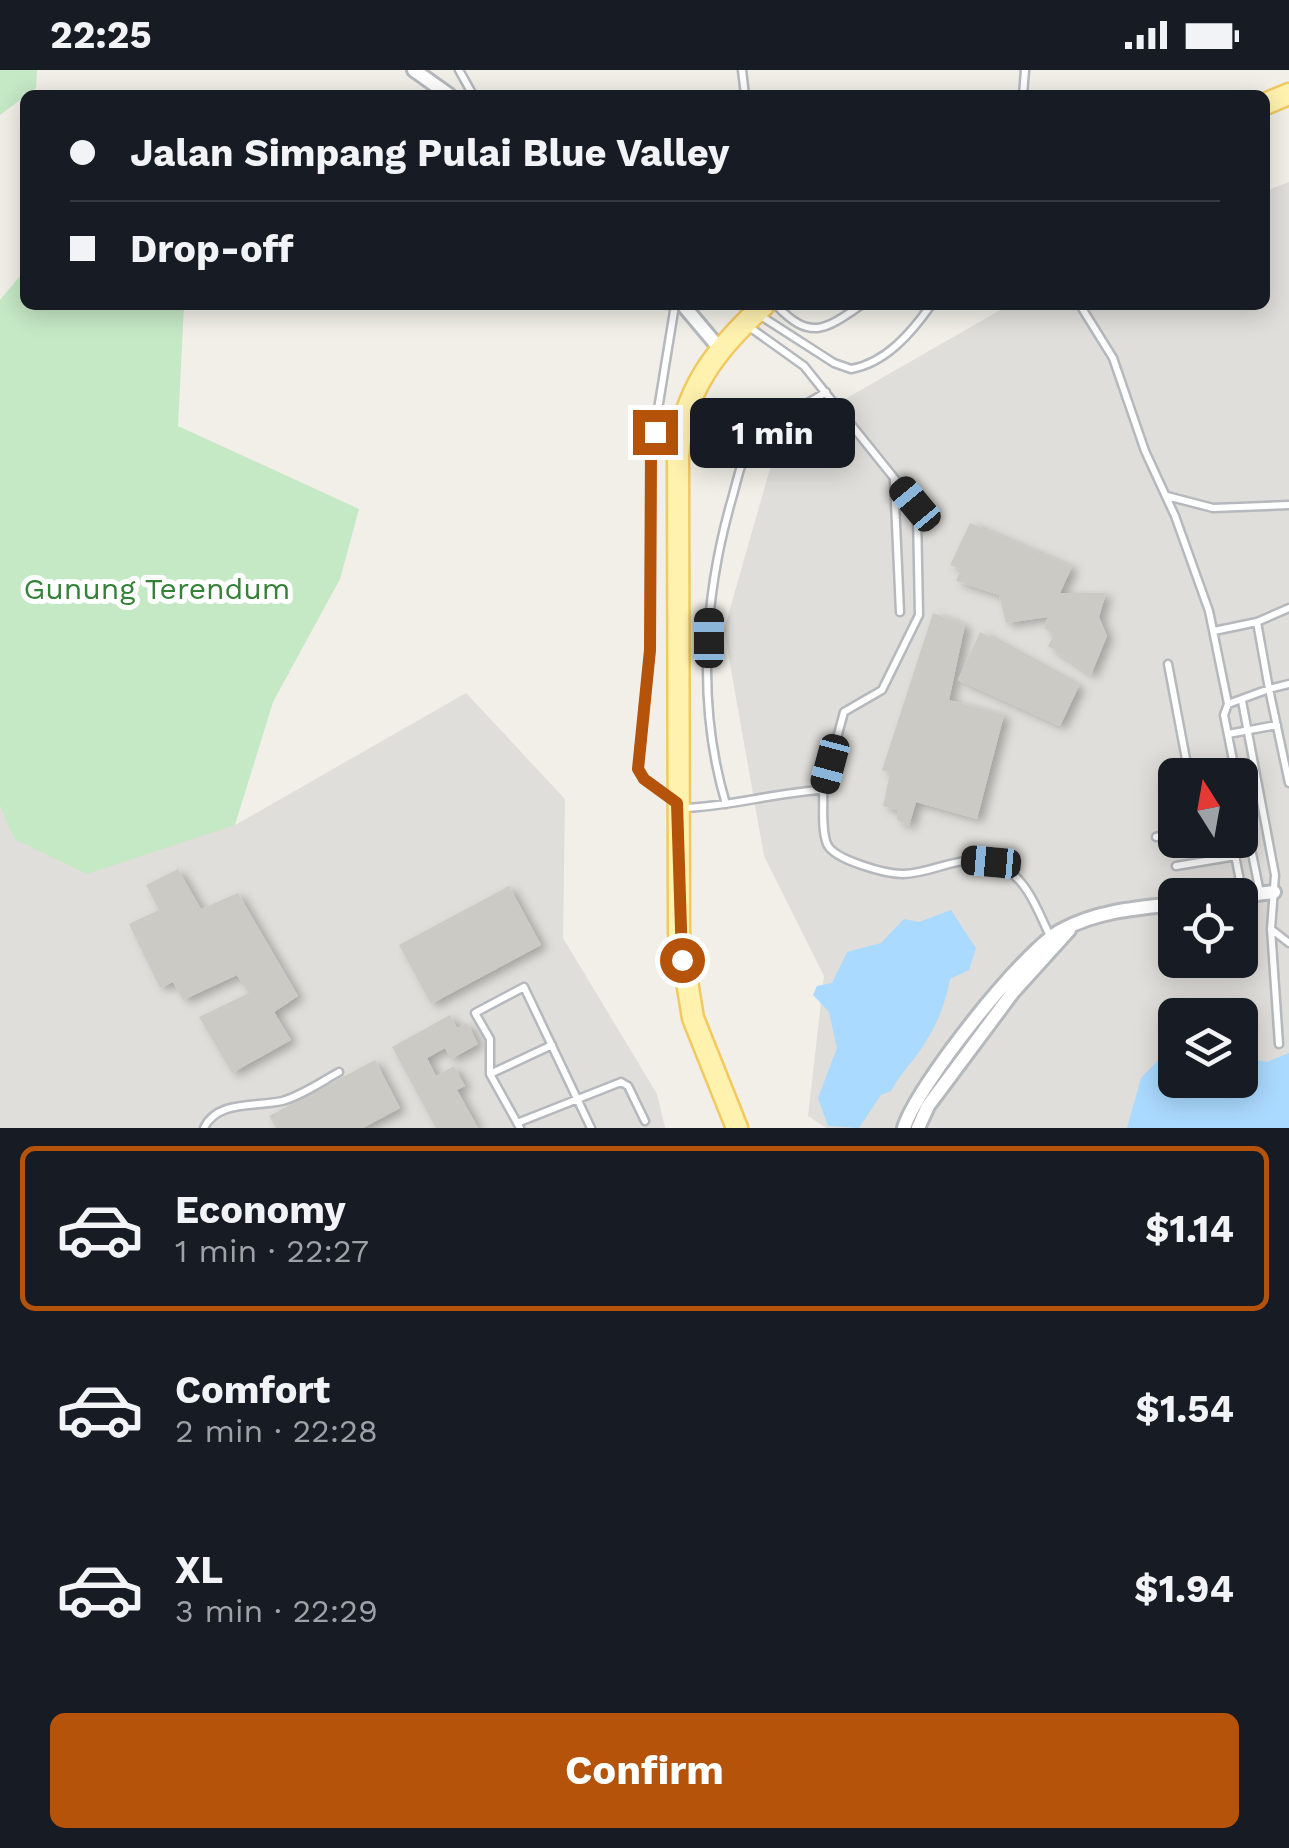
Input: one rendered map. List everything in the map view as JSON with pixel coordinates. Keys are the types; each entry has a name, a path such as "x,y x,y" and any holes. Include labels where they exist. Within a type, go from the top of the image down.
{"main road":[{"path":"737,1128 701,1043 686,989 679,933 678,469 681,428 698,381 720,349 760,312"}],"street":[{"path":"414,70 442,90"},
{"path":"684,310 720,349"},
{"path":"1258,893 1267,892"},
{"path":"904,1128 917,1098 1023,962 1074,924 1114,912 1158,906"},
{"path":"918,1128 928,1106 1052,941"}],"lane":[{"path":"678,310 651,452 650,650 638,769 644,779 677,806 726,804 771,794 823,790"},
{"path":"760,312 814,330 825,328 854,310"},
{"path":"760,312 834,363 851,369 897,345 927,310"},
{"path":"1083,310 1113,358 1214,630 1228,704 1224,715 1233,758"},
{"path":"760,312 778,346 804,366 826,392 915,504 918,514 919,615 882,690 844,712 823,790 826,842 843,858 904,874 948,862 991,862 1018,877 1052,941"},
{"path":"778,346 795,323"},
{"path":"726,804 713,761 709,709 709,602 724,525 740,470 754,439 826,392"},
{"path":"657,422 681,428"},
{"path":"894,480 900,612"},
{"path":"1166,496 1213,508 1289,506"},
{"path":"1214,630 1257,622 1289,608"},
{"path":"1257,622 1289,783"},
{"path":"1168,664 1186,758"},
{"path":"1228,704 1289,684"},
{"path":"1242,702 1273,857 1267,892"},
{"path":"1228,734 1277,725"},
{"path":"1176,866 1224,858"},
{"path":"1257,858 1267,892 1280,1044"},
{"path":"1267,892 1289,896"},
{"path":"1271,929 1289,942"},
{"path":"592,1128 577,1098 553,1045 524,987 475,1014 490,1039 490,1074 518,1126 577,1098 621,1082 628,1086 646,1121"},
{"path":"490,1074 553,1045"},
{"path":"204,1128 213,1115 224,1109 285,1100 339,1072"}],"shaded area":[{"path":"1289,182 1289,1128 826,1128 808,1116 824,976 764,856 724,630 779,437 1000,310 1270,310 1270,189"},
{"path":"466,693 565,799 563,938 657,1094 665,1128 0,1128 0,806 14,839 235,825"}],"green space":[{"path":"0,70 37,70 36,88 20,90 20,100 0,115"},
{"name":"Gunung Terendum","path":"20,276 20,310 184,310 178,426 359,509 340,579 273,702 235,825 87,874 14,839 0,806 0,300"}],"water":[{"path":"951,910 976,948 969,970 950,979 935,1026 925,1043 859,1128 828,1126 818,1098 837,1048 829,1012 813,995 817,986 832,983 847,952 881,943 904,919 919,922"},
{"path":"1289,1053 1289,1128 1127,1128 1141,1078 1158,1060 1158,1098 1258,1098 1258,1060 1267,1062"}],"building":[{"path":"970,523 1072,567 1060,593 1106,593 1099,617 1107,636 1091,675 1048,646 1054,635 1044,628 1048,617 1006,623 999,595 956,581 961,569 950,565"},
{"path":"933,613 965,625 949,700 1004,715 977,819 916,802 909,826 897,820 897,810 883,806 890,773 882,770"},
{"path":"980,632 1079,686 1060,726 958,680"},
{"path":"178,869 201,909 238,893 298,996 274,1012 291,1040 232,1073 199,1017 249,993 237,975 183,1000 173,982 160,988 129,924 159,910 146,885"},
{"path":"509,886 541,945 431,1004 399,945"},
{"path":"450,1015 457,1028 467,1023 478,1044 451,1059 445,1048 427,1058 436,1076 454,1066 465,1086 457,1090 478,1128 436,1128 392,1047"},
{"path":"375,1060 400,1108 363,1128 276,1128 269,1116"}],"route":[{"path":"655,432 651,452 650,650 638,769 654,788 677,803 682,960"}]}
